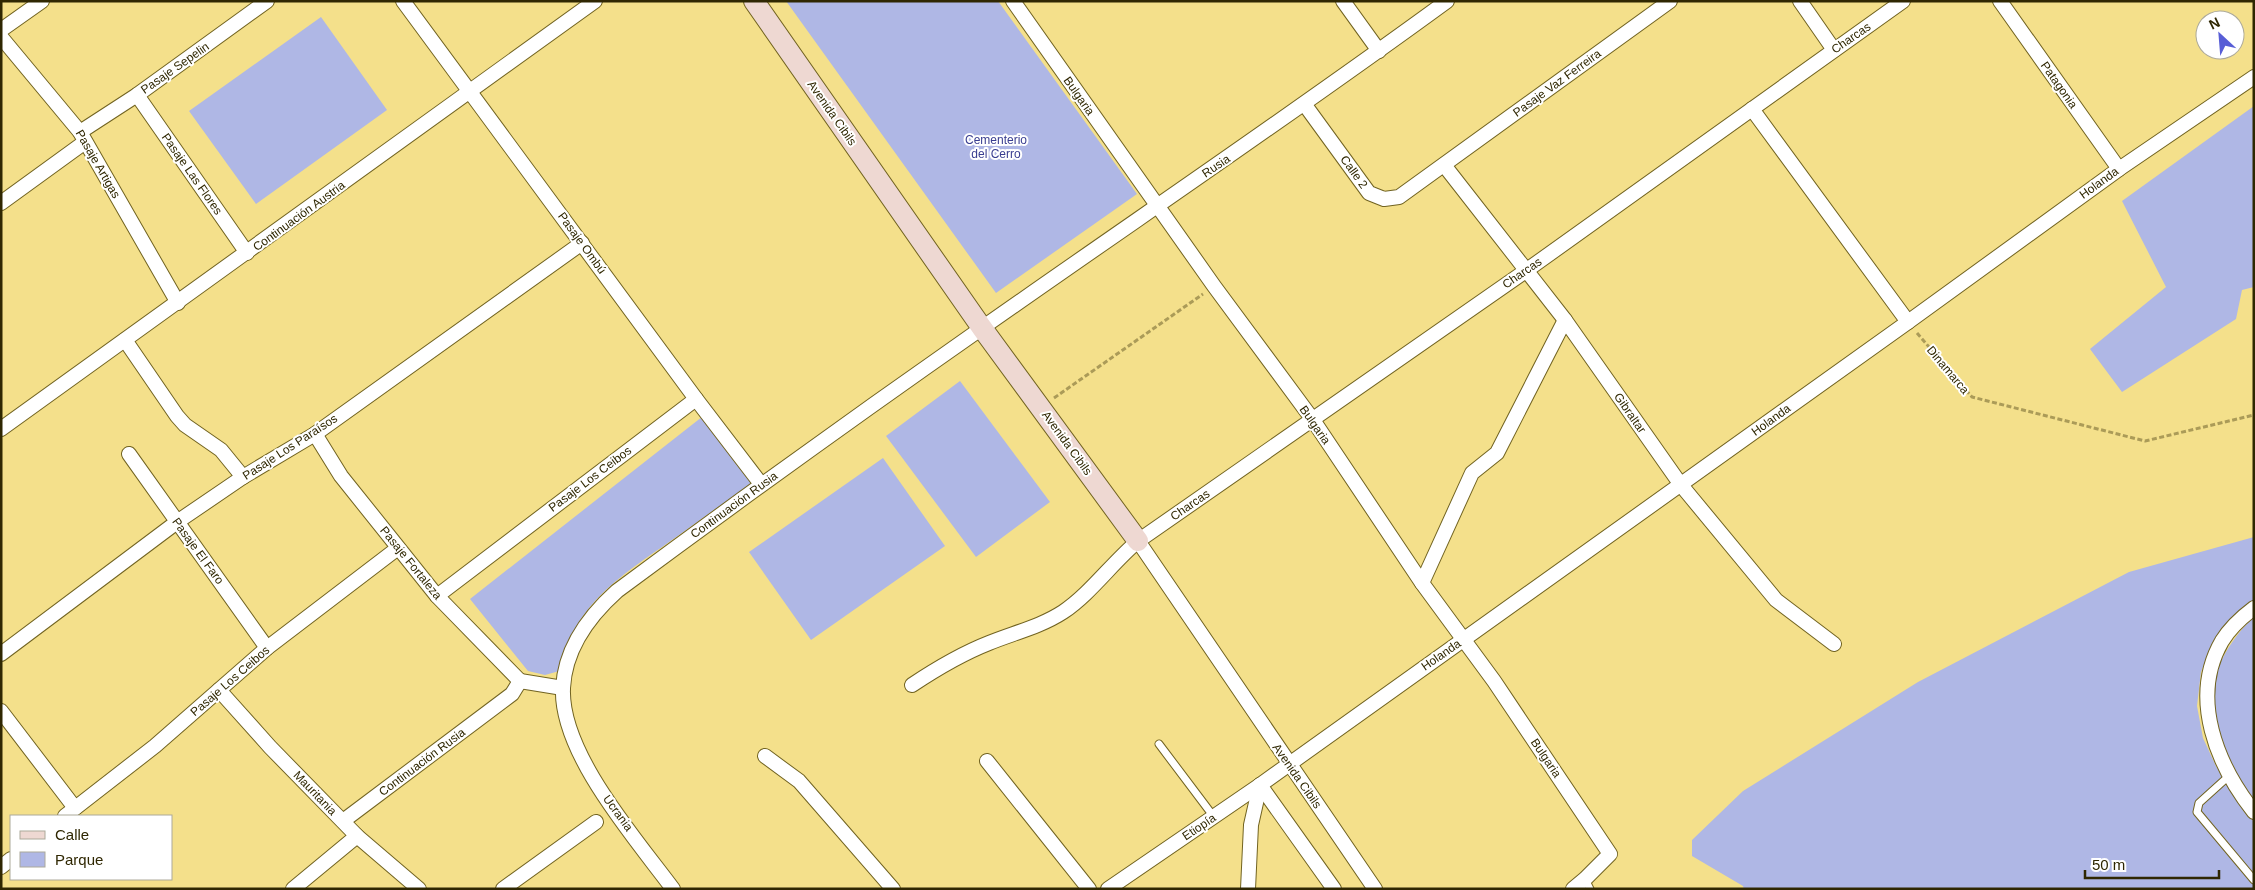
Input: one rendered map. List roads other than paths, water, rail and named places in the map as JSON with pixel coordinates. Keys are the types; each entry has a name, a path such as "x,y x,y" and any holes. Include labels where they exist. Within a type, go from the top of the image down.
{"street":[{"path":"1,30 42,1"},
{"name":"Pasaje Sepelin","path":"1,203 137,94 267,1"},
{"name":"Pasaje Ombú","path":"403,1 696,399 762,484"},
{"name":"Continuación Austria","path":"1,429 470,93 595,1"},
{"name":"Avenida Cibils","path":"754,1 982,328 1042,407 1138,541 1288,764 1375,889"},
{"name":"Bulgaria","path":"1013,1 1214,286 1313,420 1422,583 1494,681 1610,854 1588,884"},
{"path":"1343,1 1379,51"},
{"name":"Rusia","path":"982,328 1305,105 1447,1"},
{"name":"Pasaje Vaz Ferreira","path":"1444,164 1670,1"},
{"path":"1800,1 1834,50"},
{"name":"Charcas","path":"912,686 970,651 1034,627 1063,612 1087,592 1114,562 1138,541 1527,270 1903,1"},
{"name":"Patagonia","path":"2000,1 2119,169"},
{"name":"Pasaje Artigas","path":"1,37 83,137 178,303"},
{"name":"Holanda","path":"1288,764 1681,485 2119,169 2254,77"},
{"name":"Pasaje Las Flores","path":"137,94 247,253"},
{"name":"Calle 2","path":"1305,105 1369,193 1378,198 1389,199 1399,197 1444,164"},
{"path":"1752,109 1908,322"},
{"name":"Gibraltar","path":"1444,164 1565,320 1681,485 1776,600 1834,644"},
{"name":"Pasaje Los Paraísos","path":"1,654 177,522 244,477 315,434 582,243"},
{"path":"1422,583 1472,473 1497,453 1565,320"},
{"name":"Continuación Rusia","path":"572,732 564,709 563,688 573,647 584,627 600,607 617,591 762,484 982,328"},
{"path":"125,340 177,416 185,425 221,450 244,477"},
{"name":"Pasaje Los Ceibos","path":"437,596 696,399"},
{"name":"Pasaje Fortaleza","path":"315,434 341,476 437,596 520,681"},
{"name":"Pasaje El Faro","path":"129,454 267,648"},
{"name":"Pasaje Los Ceibos","path":"70,812 155,746 267,648 398,548"},
{"path":"2254,608 2238,621 2222,640 2208,678 2206,698 2210,725 2216,745 2241,796 2254,812"},
{"path":"520,681 563,688"},
{"name":"Continuación Rusia","path":"343,821 512,694 520,681"},
{"name":"Mauritania","path":"219,690 270,747 357,836 419,889"},
{"path":"1,711 70,812"},
{"name":"Ucrania","path":"572,732 580,755 596,782 673,889"},
{"path":"765,756 799,781 892,889"},
{"path":"987,762 1089,889"},
{"name":"Etiopía","path":"1108,889 1288,764"},
{"path":"1248,889 1251,825 1260,785"},
{"path":"1260,785 1334,889"},
{"path":"503,889 596,822"},
{"path":"294,889 357,836"},
{"path":"1573,889 1588,884"}],"lane":[{"path":"1159,744 1214,817"},
{"path":"2230,775 2199,804 2197,812 2254,880"}],"park label":[{"name":"Cementerio del Cerro","path":"996,147"}]}
